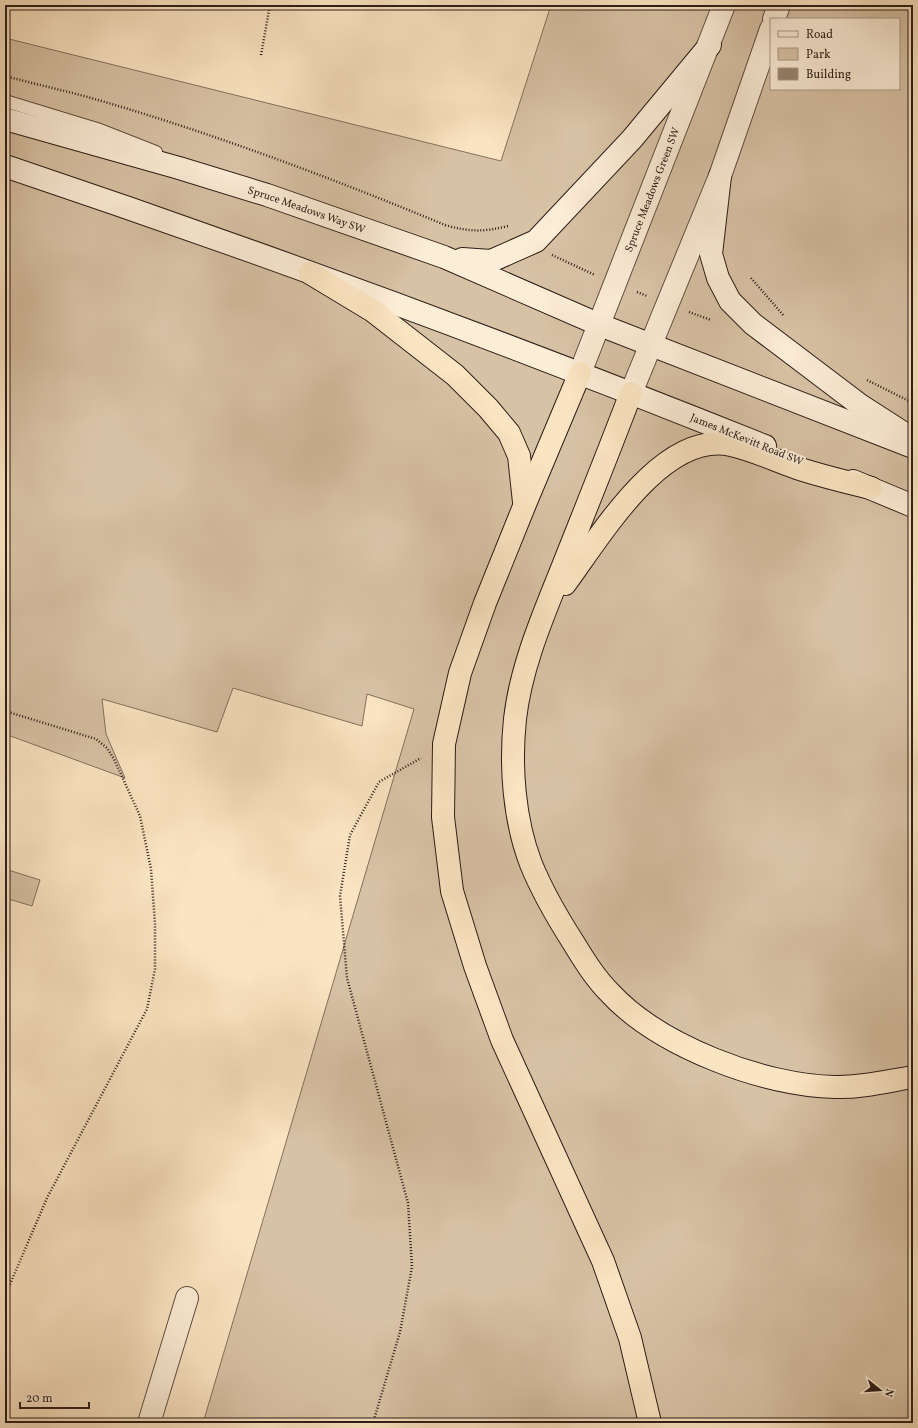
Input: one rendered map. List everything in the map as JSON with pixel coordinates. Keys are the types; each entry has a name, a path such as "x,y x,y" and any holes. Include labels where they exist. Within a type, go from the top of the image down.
{"highway":[{"path":"310,274 373,311 455,375 488,408 509,433 519,456 525,504"},
{"path":"580,373 485,603 460,673 444,744 443,817 452,891 475,966 502,1040 603,1261 630,1338 650,1423"},
{"path":"631,393 542,618 523,673 515,720 514,774 519,819 531,864 557,917 588,966 610,994 629,1011 652,1027 686,1047 715,1060 754,1073 793,1083 837,1087 874,1084 913,1077"},
{"path":"542,618 586,554 623,506 653,473 677,455 694,447 731,445 800,469 871,488"}],"main road":[{"name":"Spruce Meadows Green SW","path":"580,373 710,45 724,5"},
{"path":"774,18 779,5"},
{"path":"631,393 652,345 720,176 770,32"},
{"path":"444,257 491,261 536,241 632,139 710,45"},
{"name":"Spruce Meadows Way SW","path":"5,119 179,168 268,195 444,257 600,324"},
{"path":"5,166 310,274 580,373"},
{"path":"720,176 710,254 718,278 730,301 753,324 860,404 913,440"},
{"path":"600,324 913,448"},
{"name":"James McKevitt Road SW","path":"580,373 913,506"},
{"path":"149,1423 187,1298"}],"lane":[{"path":"5,101 100,130 268,195"}],"path":[{"path":"261,55 270,5"},
{"path":"5,76 104,101 178,125 301,169 444,225 464,230 482,231 520,224 554,257 668,305 711,320"},
{"path":"751,278 786,319"},
{"path":"860,375 913,403"},
{"path":"5,711 96,739 107,748 140,816 151,870 155,939 155,969 147,1009 47,1198 5,1296"},
{"path":"373,1423 400,1332 412,1267 408,1203 347,978 340,896 350,835 379,782 444,744"}],"green space":[{"path":"551,5 913,5 913,1423 203,1423 414,709 367,694 362,726 233,688 217,732 102,699 106,734 125,778 5,734 5,38 501,161"},
{"path":"5,869 40,880 32,906 5,898"}],"building":[{"path":"5,1021 9,1048 5,1049"}]}
